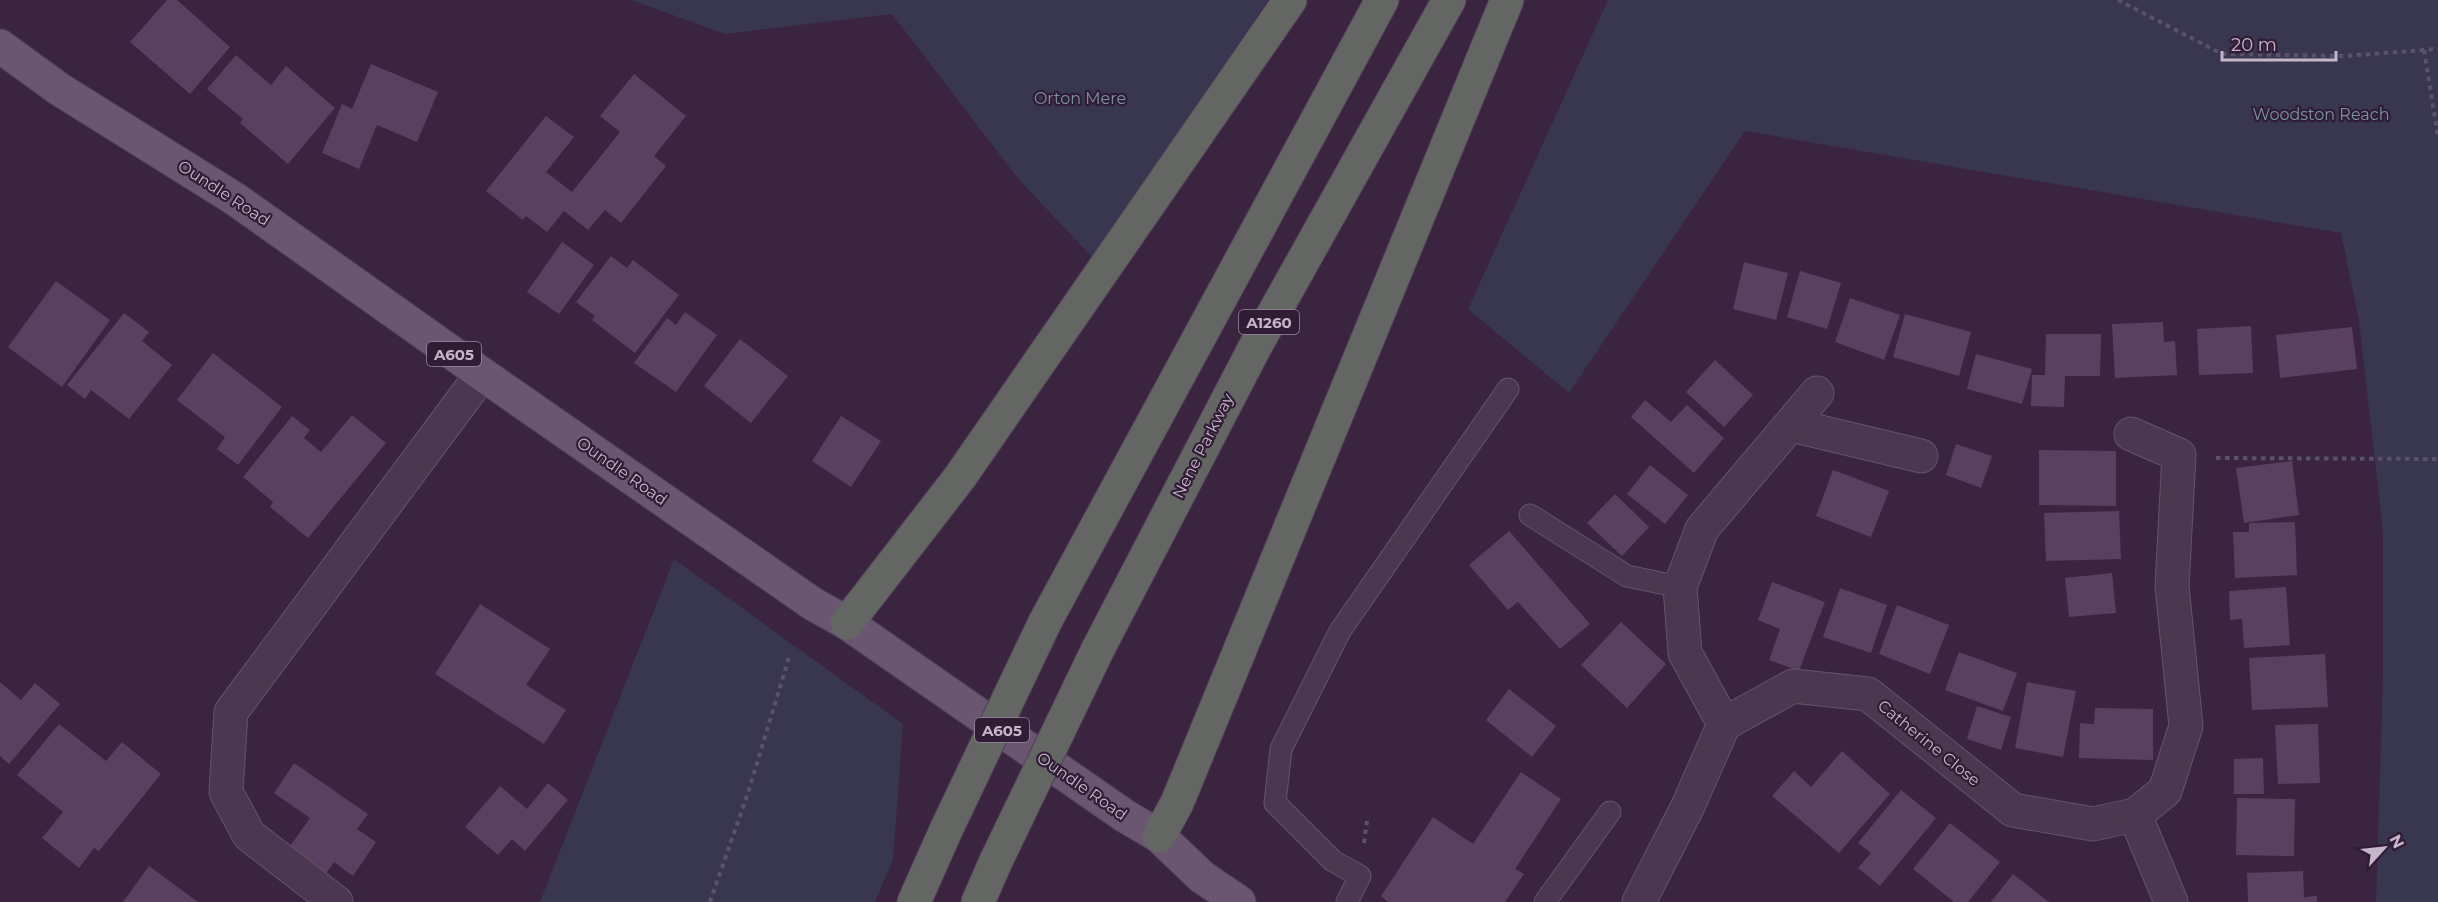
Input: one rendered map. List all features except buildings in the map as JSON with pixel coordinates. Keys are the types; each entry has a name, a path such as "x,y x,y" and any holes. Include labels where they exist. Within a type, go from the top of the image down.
{"highway":[{"path":"847,623 960,477 1290,0"},
{"name":"A1260","path":"914,902 1045,622 1382,0"},
{"name":"Nene Parkway","path":"978,902 1098,650 1255,347 1449,0"},
{"path":"1159,836 1177,803 1507,0"}],"main road":[{"name":"Oundle Road","path":"0,46 59,89 235,198 482,374 813,604 847,623 1125,816 1159,836 1202,877 1239,902"}],"street":[{"path":"336,902 249,835 226,792 231,712 482,374"},
{"path":"1639,902 1688,806 1724,724 1685,653 1680,587 1702,529 1817,393"},
{"path":"1791,425 1921,456"},
{"path":"2131,434 2179,455 2178,469"},
{"name":"Catherine Close","path":"1724,724 1793,686 1868,694 2013,810 2093,824 2135,815 2165,791 2186,726 2172,586 2178,469"},
{"path":"2135,815 2171,902"}],"lane":[{"path":"1347,902 1360,876 1334,861 1275,803 1281,749 1340,631 1508,389"},
{"path":"1530,515 1627,576 1680,587"},
{"path":"1545,902 1610,812"}],"path":[{"path":"2118,0 2222,54 2344,56 2438,49"},
{"path":"2424,50 2438,138"},
{"path":"2178,469 2219,456 2438,459"},
{"path":"710,902 748,793 790,654"}],"green space":[{"name":"Orton Mere","path":"631,0 1268,0 1092,257 1020,181 892,14 725,34"},
{"name":"Woodston Reach","path":"1608,0 2438,0 2438,902 2376,902 2383,676 2383,532 2359,321 2341,233 1745,131 1569,393 1468,309"},
{"path":"674,559 903,724 893,860 875,902 540,902"}]}
